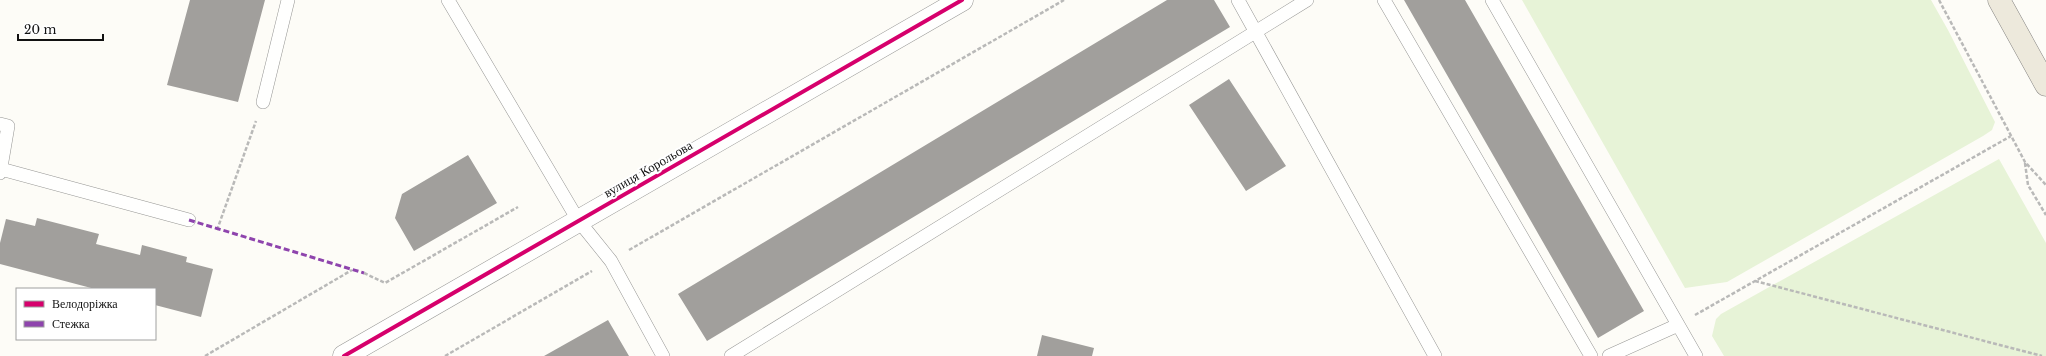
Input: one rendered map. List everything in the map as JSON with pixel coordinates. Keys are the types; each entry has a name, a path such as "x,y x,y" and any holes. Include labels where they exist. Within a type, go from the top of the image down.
{"main road":[{"path":"2000,1 2046,85"}],"street":[{"name":"вулиця Корольова","path":"344,356 962,0"}],"lane":[{"path":"263,102 288,0"},
{"path":"448,0 578,220 611,260 663,356"},
{"path":"1238,0 1435,356"},
{"path":"731,356 1307,0"},
{"path":"1384,0 1591,356"},
{"path":"1492,0 1696,356"},
{"path":"0,124 8,126 1,171 189,220"},
{"path":"1609,356 1678,325"}],"path":[{"path":"445,356 1064,0"},
{"path":"1938,0 2025,162 2046,185"},
{"path":"217,230 263,102"},
{"path":"1678,325 2011,136"},
{"path":"2025,162 2028,184 2046,215"},
{"path":"364,273 386,283 518,208"},
{"path":"205,356 352,270"},
{"path":"1755,281 2042,356"}],"green space":[{"path":"1522,0 1931,0 1995,122 1992,130 1983,136 1727,282 1685,288"},
{"path":"1999,159 2046,243 2046,356 1724,356 1712,336 1716,319 1721,314"}],"building":[{"path":"190,0 265,0 238,102 167,85"},
{"path":"1167,0 1214,0 1230,27 707,341 678,294"},
{"path":"1404,0 1465,0 1644,311 1598,338"},
{"path":"1229,79 1286,166 1246,191 1189,105"},
{"path":"468,155 497,203 414,251 395,218 402,194"},
{"path":"37,218 99,234 96,244 140,255 142,245 187,257 186,262 213,269 201,317 156,305 156,288 91,288 0,264 0,243 6,219 35,226"},
{"path":"608,320 629,356 544,356"},
{"path":"1042,335 1094,348 1092,356 1037,356"}],"marked path":[{"path":"189,220 364,273"}],"cycle path":[{"path":"344,356 962,0"}]}
